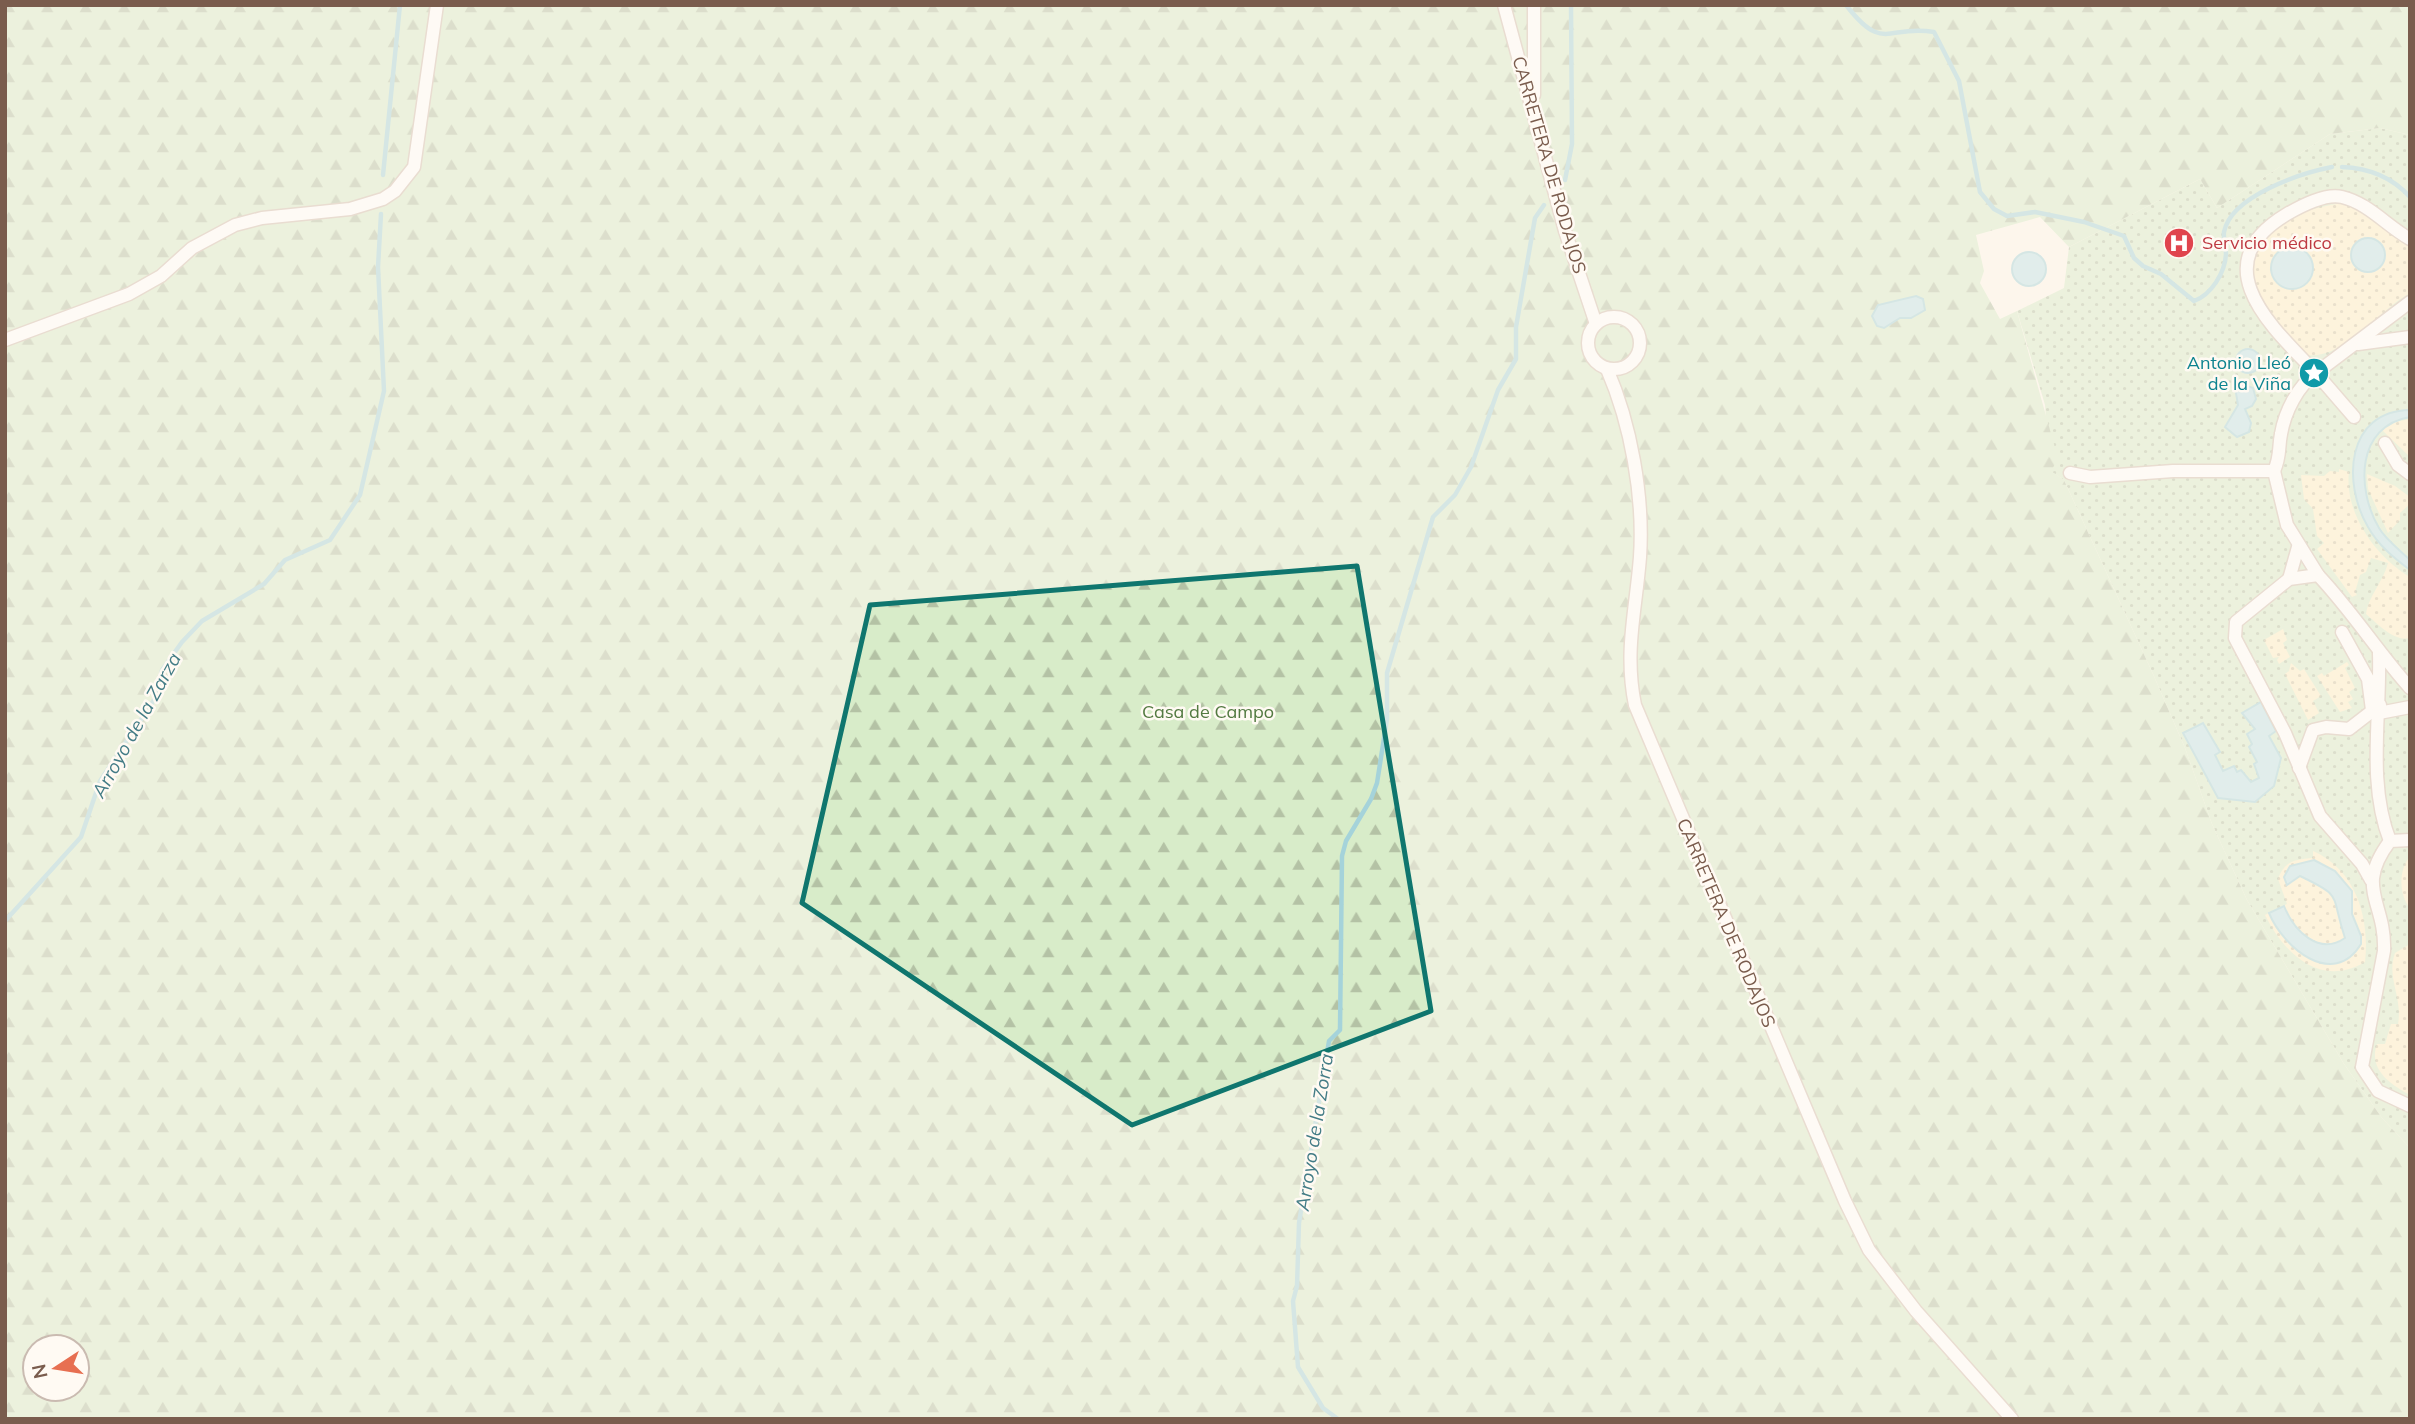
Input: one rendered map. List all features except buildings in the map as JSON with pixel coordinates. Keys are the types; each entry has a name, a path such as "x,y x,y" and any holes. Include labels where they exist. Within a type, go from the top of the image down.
{"street":[{"path":"5,340 128,294 161,276 192,248 235,225 270,216 350,209 383,199 395,191 414,167 437,5"},
{"name":"CARRETERA DE RODAJOS","path":"1504,5 1565,231 1596,324"},
{"path":"1534,5 1534,113"},
{"path":"2354,418 2316,373 2270,326 2254,304 2247,278 2250,255 2271,223 2293,211 2339,196 2359,202 2410,239"},
{"path":"2410,302 2357,345 2301,384 2280,435 2281,453 2274,471 2287,525 2298,547 2318,575 2351,610 2379,653 2410,688"},
{"path":"1606,318 1623,320 1639,337 1637,354 1632,362 1616,369 1607,369 1590,353 1589,336 1596,324 1606,318"},
{"path":"2357,345 2410,337"},
{"name":"CARRETERA DE RODAJOS","path":"1607,369 1632,456 1641,509 1640,558 1628,649 1635,705 1834,1176 1869,1250 1916,1311 2012,1419"},
{"path":"2385,443 2398,465 2410,474"},
{"path":"2070,473 2090,477 2173,471 2274,471"},
{"path":"2289,579 2298,547"},
{"path":"2318,575 2289,579 2236,622 2235,638 2286,733 2320,816 2362,864 2371,880 2385,934 2362,1067 2378,1091 2410,1106"},
{"path":"2342,632 2368,679 2377,709"},
{"path":"2379,653 2377,769 2381,818 2390,841"},
{"path":"2299,768 2313,730 2326,727 2349,729 2377,709 2410,707"},
{"path":"2371,880 2377,858 2390,841 2410,840"}],"highlighted area":[{"path":"1357,566 1431,1011 1132,1125 802,903 870,605"}],"green space":[{"name":"Casa de Campo","path":"5,5 2410,5 2410,135 2380,128 2330,134 2217,208 2200,179 2069,247 2040,217 1976,235 1984,271 1980,283 2000,319 2017,311 2058,459 2051,471 2064,480 2153,674 2185,748 2212,824 2247,900 2344,1064 2382,1118 2410,1148 2410,1419 5,1419"},
{"path":"2380,128 2410,135 2410,1148 2382,1118 2344,1064 2247,900 2212,824 2185,748 2153,674 2064,480 2050,471 2045,405 2017,311 2064,288 2069,247 2200,179 2217,208 2330,134"}],"sand":[{"path":"2345,203 2362,211 2410,245 2410,293 2346,343 2319,355 2304,355 2260,303 2253,266 2257,250 2266,236 2294,216 2328,205"},
{"path":"2410,419 2410,457 2382,430 2395,422"},
{"path":"2339,469 2349,472 2349,487 2357,518 2374,546 2410,577 2410,638 2392,635 2366,614 2388,563 2371,558 2366,572 2360,575 2355,592 2357,595 2352,597 2317,549 2324,543 2317,536 2313,509 2304,499 2301,475 2324,476 2330,471 2339,472"},
{"path":"2367,474 2395,486 2410,497 2410,504 2400,513 2400,520 2388,533 2368,489"},
{"path":"2283,629 2287,640 2283,643 2290,657 2279,664 2279,657 2273,658 2264,640"},
{"path":"2347,662 2349,665 2345,668 2355,688 2349,692 2353,699 2348,702 2352,708 2340,712 2317,676 2322,673 2324,676"},
{"path":"2291,663 2300,671 2304,669 2321,696 2313,701 2319,713 2308,720 2285,674"},
{"path":"2313,851 2340,870 2350,883 2362,913 2365,962 2349,969 2319,969 2306,963 2283,943 2265,915 2287,904 2278,879 2284,868 2296,860 2313,858"},
{"path":"2410,856 2410,909 2401,882 2403,869"},
{"path":"2410,944 2410,1095 2383,1075 2378,1068 2375,1053 2377,1044 2385,1044 2391,1024 2398,1024 2393,962 2395,953"}],"water":[{"path":"2368,238 2380,243 2385,255 2380,267 2368,272 2356,267 2351,255 2356,243"},
{"path":"2292,247 2307,253 2313,268 2307,283 2292,289 2277,283 2271,268 2277,253"},
{"path":"2029,252 2041,257 2046,269 2041,281 2029,286 2017,281 2012,269 2017,257"},
{"path":"1916,296 1923,299 1925,310 1911,318 1900,318 1884,328 1877,326 1872,316 1878,305"},
{"path":"2248,349 2257,352 2260,361 2257,370 2248,373 2239,370 2236,361 2239,352"},
{"path":"2242,384 2253,388 2256,399 2252,406 2245,409 2251,423 2249,432 2237,437 2225,427 2238,405 2235,387"},
{"path":"2410,410 2410,417 2392,423 2379,433 2370,446 2364,478 2372,512 2379,528 2410,560 2410,570 2392,556 2372,534 2360,509 2353,471 2355,452 2362,436 2373,423 2389,414"},
{"path":"2261,702 2276,731 2269,736 2281,758 2274,786 2255,802 2218,798 2183,733 2203,723 2220,752 2215,755 2223,771 2234,766 2237,772 2241,770 2251,782 2259,778 2254,764 2257,762 2249,747 2252,744 2247,734 2255,729 2242,713"},
{"path":"2314,860 2335,871 2352,891 2352,914 2361,936 2361,944 2350,957 2337,963 2323,963 2297,950 2285,939 2269,913 2284,906 2301,932 2317,942 2335,943 2345,938 2336,904 2330,893 2300,876 2287,885 2284,877 2290,866"}],"waterway":[{"name":"Arroyo de la Zarza","path":"383,175 400,5"},
{"name":"Arroyo de la Zorra","path":"1565,180 1572,144 1571,5"},
{"path":"1846,5 1869,29 1878,33 1934,32 1959,81 1980,192 1994,209 2007,216 2035,212 2084,222 2124,236 2134,258 2143,266 2161,274 2194,301 2206,294 2220,276 2226,254 2224,232 2229,219 2239,208 2269,188 2332,167"},
{"path":"2342,167 2379,175 2410,197"},
{"name":"Arroyo de la Zorra","path":"1338,1419 1323,1408 1298,1367 1293,1301 1297,1286 1299,1223 1329,1041 1340,1030 1342,856 1346,841 1371,799 1377,783 1387,719 1387,673 1433,517 1455,495 1471,467 1498,390 1516,359 1516,327 1535,218 1544,205"},
{"name":"Arroyo de la Zarza","path":"5,921 81,837 100,781 156,697 162,670 182,642 202,621 264,584 285,560 330,540 360,495 384,391 378,267 381,214"}],"place":[{"name":"Servicio médico","path":"2179,243"},
{"name":"Antonio Lleó de la Viña","path":"2314,373"}]}
